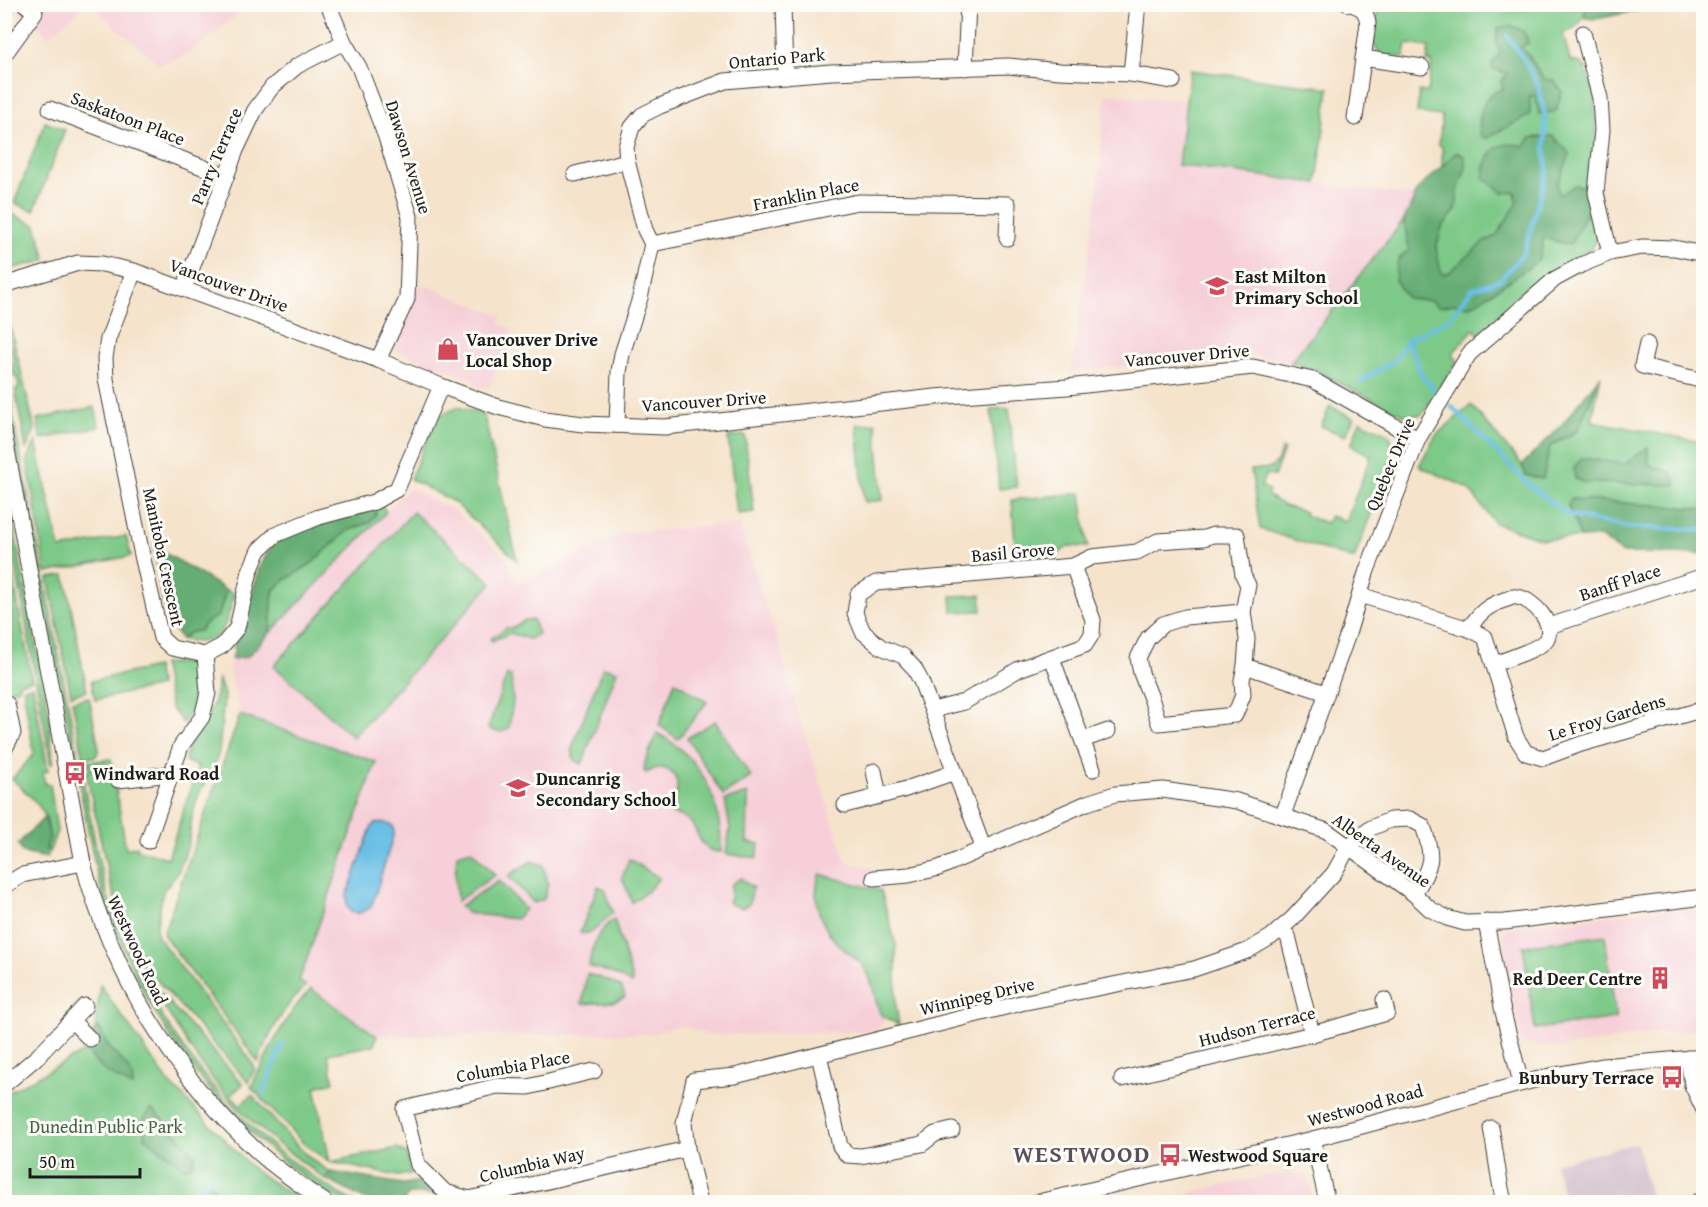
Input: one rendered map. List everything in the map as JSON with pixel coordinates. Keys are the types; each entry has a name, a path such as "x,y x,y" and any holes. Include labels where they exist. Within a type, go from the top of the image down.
{"street":[{"path":"4,55 35,12 25,4"},
{"name":"Dawson Avenue","path":"328,4 344,42 359,67 386,137 411,217 407,299 378,360"},
{"path":"783,4 785,76"},
{"path":"965,68 968,4"},
{"path":"1131,74 1138,4"},
{"path":"1349,4 1362,8 1366,13 1368,23 1355,118"},
{"path":"1583,33 1600,98 1602,130 1596,193 1610,253"},
{"name":"Parry Terrace","path":"184,289 236,150 255,110 272,87 297,66 344,42"},
{"path":"1363,57 1422,67"},
{"name":"Ontario Park","path":"652,244 645,230 627,161 626,147 632,127 642,115 660,106 725,81 842,71 1008,66 1131,74 1173,81"},
{"name":"Saskatoon Place","path":"50,109 226,176"},
{"path":"575,174 627,161"},
{"name":"Franklin Place","path":"652,244 858,202 1008,204 1007,238"},
{"path":"617,425 622,354 640,298 652,244"},
{"name":"Quebec Drive","path":"1283,815 1360,595 1418,439 1469,354 1555,279 1581,265 1610,253 1642,247 1674,248 1704,254"},
{"name":"Vancouver Drive","path":"4,285 78,263 102,264 134,271 378,360 498,407 545,419 665,428 935,397 1067,387 1253,367 1313,380 1418,439"},
{"name":"Manitoba Crescent","path":"134,271 108,339 105,358 106,379 161,638 172,648 205,655"},
{"path":"1647,344 1642,366 1704,381"},
{"path":"148,841 181,746 202,717 208,693 205,655 222,646 237,628 250,571 260,550 275,534 319,517 374,502 397,489 441,386"},
{"name":"Westwood Road","path":"4,433 83,863 94,902 117,960 148,1019 169,1051 210,1103 260,1154 325,1203"},
{"path":"1073,566 1092,557 1137,552 1158,541 1204,538 1213,535 1237,535 1248,585 1243,612 1247,639 1242,680 1243,695 1235,715 1159,723 1138,658 1148,638 1163,624 1185,616 1243,612"},
{"name":"Basil Grove","path":"933,710 964,702 1019,669 1084,645 1092,634 1093,620 1073,566 876,583 858,594 855,613 863,632 881,646 903,656 914,668 933,710 983,848"},
{"name":"Banff Place","path":"1549,626 1703,577"},
{"name":"Le Froy Gardens","path":"1360,595 1469,629 1485,637 1516,737 1527,753 1543,758 1581,744 1704,709"},
{"path":"1469,629 1478,615 1489,606 1515,596 1528,600 1549,626 1549,635 1543,644 1494,664"},
{"path":"1053,658 1093,769"},
{"path":"1245,666 1326,693"},
{"path":"7,704 13,733 7,742"},
{"path":"1083,740 1108,730"},
{"path":"874,771 879,796"},
{"path":"845,804 903,790 955,772"},
{"path":"118,780 171,774"},
{"name":"Alberta Avenue","path":"874,878 909,876 939,868 1087,803 1115,794 1163,790 1237,801 1327,831 1414,894 1430,909 1465,923 1505,922 1704,897"},
{"path":"1349,846 1371,828 1390,820 1410,819 1423,826 1430,844 1431,866 1414,894"},
{"name":"Winnipeg Drive","path":"700,1203 687,1149 684,1123 694,1080 735,1076 1022,1003 1194,969 1247,951 1292,919 1334,873 1349,846"},
{"path":"4,886 22,875 83,863"},
{"path":"1486,922 1503,1012 1521,1083"},
{"path":"1279,930 1288,936 1312,1034"},
{"name":"Hudson Terrace","path":"1122,1079 1312,1034 1387,1013 1384,1000"},
{"path":"4,1085 38,1056 86,1006"},
{"path":"72,1021 90,1039"},
{"path":"819,1055 840,1146 847,1155 861,1156 922,1144 935,1134 952,1130"},
{"name":"Westwood Road","path":"1038,1203 1313,1139 1521,1083 1602,1066 1704,1057"},
{"path":"1688,1058 1692,1085 1704,1110"},
{"name":"Columbia Place","path":"404,1109 496,1086 528,1087 594,1071"},
{"name":"Columbia Way","path":"404,1109 418,1165 445,1192 469,1199 687,1149"},
{"path":"1491,1128 1504,1203"},
{"path":"1313,1139 1328,1203"},
{"path":"1697,1203 1704,1201"}],"shaded area":[{"path":"11,5 87,5 48,36"},
{"path":"90,5 233,5 237,14 189,54 159,64"},
{"name":"East Milton Primary School","path":"1190,70 1329,88 1317,183 1415,196 1404,220 1291,362 1243,353 1071,372 1097,198 1106,94 1185,101"},
{"path":"419,283 502,316 499,324 513,329 489,388 473,385 475,380 393,350"},
{"name":"Duncanrig Secondary School","path":"409,488 453,510 506,557 516,583 532,579 622,533 739,524 783,657 790,689 846,862 877,870 896,945 896,1006 878,1028 870,1031 708,1035 681,1025 652,1034 377,1036 299,981 163,934 240,715 229,670 231,659 247,657"},
{"path":"1703,905 1703,1029 1657,1033 1561,1048 1522,1044 1503,958 1503,934 1516,926"},
{"path":"1637,1143 1650,1198 1633,1202 1565,1202 1555,1163"},
{"path":"1307,1174 1314,1202 1147,1202 1270,1175"}],"green space":[{"path":"1586,4 1665,5 1596,19 1585,18"},
{"path":"1372,5 1586,5 1579,23 1573,29 1563,33 1570,61 1581,63 1586,69 1595,95 1600,236 1592,248 1523,290 1479,335 1474,329 1452,354 1458,361 1421,415 1406,416 1291,362 1404,220 1419,188 1442,167 1442,147 1439,145 1442,116 1417,113 1419,91 1428,92 1432,62 1427,61 1429,47 1407,44 1404,58 1381,55 1373,44 1377,9"},
{"path":"1511,26 1521,30 1526,36 1528,43 1520,48 1527,53 1544,79 1554,80 1562,92 1556,111 1539,114 1535,96 1530,96 1530,114 1489,138 1481,137 1481,115 1486,101 1496,92 1503,90 1501,81 1508,74 1493,69 1492,63 1500,52 1496,42 1498,28"},
{"path":"1190,70 1329,88 1317,183 1178,165"},
{"path":"45,122 65,130 34,211 14,203"},
{"path":"1553,136 1570,154 1557,186 1560,195 1575,185 1585,187 1588,211 1570,245 1544,238 1539,260 1471,306 1453,304 1439,307 1431,301 1407,298 1395,280 1398,260 1409,250 1404,220 1419,188 1457,152 1464,156 1466,167 1458,190 1456,210 1442,227 1436,248 1440,268 1443,274 1448,273 1484,242 1496,236 1517,204 1515,192 1503,193 1483,177 1491,153 1507,144 1525,146 1530,138"},
{"path":"5,211 36,225 46,260 5,270"},
{"path":"10,325 35,430 26,449 15,389 19,388 17,377 14,377"},
{"path":"1601,375 1592,421 1703,442 1703,509 1573,499 1568,506 1581,538 1542,539 1495,523 1468,488 1419,466 1435,436 1471,405 1522,465 1526,475 1550,446 1577,431"},
{"path":"1601,375 1577,431 1550,446 1543,479 1526,475 1522,465 1560,427"},
{"path":"10,391 80,766 76,767 10,424"},
{"path":"1330,406 1354,418 1345,436 1321,426"},
{"path":"95,407 99,427 41,439 37,419"},
{"path":"458,407 484,415 517,560 454,502 410,479 436,417"},
{"path":"1009,408 1017,487 999,489 991,409"},
{"path":"1360,421 1389,434 1395,450 1354,559 1260,529 1251,470 1271,468 1277,462 1282,449 1284,450 1274,476 1266,474 1261,486 1269,490 1267,495 1284,506 1305,512 1304,515 1326,523 1330,516 1346,521 1371,456 1351,445"},
{"path":"876,423 883,500 864,502 857,425"},
{"path":"745,435 754,512 737,514 728,437"},
{"path":"36,442 60,549 126,536 131,556 46,573 27,459"},
{"path":"1648,447 1649,465 1671,472 1677,485 1585,483 1575,479 1574,468 1582,458 1625,464"},
{"path":"4,475 49,714 53,763 51,764 5,505"},
{"path":"1081,493 1088,547 1069,546 1054,557 1016,560 1012,500"},
{"path":"1572,499 1703,509 1703,554 1623,553 1600,537 1581,538 1568,505"},
{"path":"382,505 386,512 270,633 273,591 285,580 312,563 347,531 370,522 375,508"},
{"path":"375,508 376,515 370,522 347,531 312,563 273,590 270,633 247,657 231,659 234,644 242,634 259,568 271,547 289,533"},
{"path":"413,512 492,583 353,737 274,666"},
{"path":"4,530 32,680 19,683 19,688 5,692 12,617 10,590 5,575"},
{"path":"154,546 226,590 219,615 204,624 200,631 191,632 181,639 165,607"},
{"path":"65,575 87,691 71,695 48,578"},
{"path":"226,590 234,594 225,626 220,633 205,641 195,642 181,639 191,632 200,631 204,624 219,615"},
{"path":"981,595 982,611 952,612 951,596"},
{"path":"525,620 533,620 538,634 529,639 510,633 492,641 490,639 508,627 510,629"},
{"path":"186,662 199,674 199,681 195,700 183,723 171,708 162,664"},
{"path":"156,667 160,686 95,700 91,681"},
{"path":"603,667 617,671 582,764 574,760 572,748"},
{"path":"507,675 511,677 513,702 509,728 501,732 488,728"},
{"path":"218,677 224,695 219,752 214,768 198,796 188,846 177,874 163,891 156,929 158,937 252,1062 255,1069 248,1082 156,979 150,982 119,913 86,772 90,771 88,762 111,759 126,849 137,846 138,850 168,858 198,766 186,762 188,748 211,708 216,695"},
{"path":"675,681 707,702 678,739 659,725"},
{"path":"33,686 48,771 43,772 45,784 50,784 57,831 50,850 46,849 48,827 41,809 12,779 34,754 24,695 24,688"},
{"path":"89,697 99,749 96,756 84,759 72,701"},
{"path":"240,715 376,762 299,981 306,986 278,1021 258,1062 163,934"},
{"path":"715,721 751,777 723,795 687,738"},
{"path":"657,733 687,755 707,782 718,815 721,852 707,848 687,819 673,814 677,785 673,774 662,768 646,773 644,771 645,762"},
{"path":"83,780 99,862 112,910 130,955 177,1039 206,1078 274,1147 313,1177 354,1202 345,1201 316,1186 252,1134 201,1079 159,1018 124,951 104,900 79,783"},
{"path":"748,794 747,842 759,844 757,858 726,854 730,828 725,800"},
{"path":"45,817 50,837 46,849 50,850 47,858 23,853 18,844"},
{"path":"471,850 495,875 457,901 455,877 457,854"},
{"path":"629,859 659,878 648,891 632,902 622,878"},
{"path":"531,861 543,865 548,883 544,899 534,903 508,876"},
{"path":"820,874 881,891 896,945 896,1006 899,1025 881,1015 866,970 838,944 822,920 816,892"},
{"path":"741,878 753,887 749,904 742,908 728,901 731,885"},
{"path":"499,881 525,909 516,919 467,913 460,906"},
{"path":"598,886 605,889 613,913 594,930 580,933"},
{"path":"614,919 632,984 614,974 589,966 596,940 608,923"},
{"path":"1605,935 1616,1018 1535,1029 1523,946"},
{"path":"587,974 607,980 622,988 625,997 615,1002 582,1004"},
{"name":"Dunedin Public Park","path":"100,985 167,1080 253,1169 302,1202 5,1202 5,1094 93,1047"},
{"path":"154,986 243,1084 231,1095 240,1105 252,1095 298,1147 330,1172 325,1179 269,1137 225,1094 181,1035 152,987"},
{"path":"311,989 377,1036 374,1045 328,1054 334,1082 315,1087 330,1162 305,1145 251,1087 285,1023"},
{"path":"99,1027 107,1043 131,1074 133,1087 103,1069 87,1050 84,1041"},
{"path":"151,1109 195,1155 192,1165 184,1168 145,1137 143,1119"},
{"path":"397,1148 407,1154 411,1174 398,1176 330,1162"},
{"path":"330,1172 403,1184 422,1181 431,1194 409,1194 403,1201 405,1202 370,1202 325,1179"},
{"path":"209,1181 218,1196 216,1202 187,1202"}],"water":[{"path":"376,823 393,826 394,833 373,902 370,908 357,914 351,912 347,906 347,895 371,828"}],"waterway":[{"path":"1361,381 1394,361 1408,340 1449,319 1472,289 1500,280 1524,253 1547,171 1545,116 1538,85 1525,61 1507,36"},
{"path":"1408,340 1422,376 1434,389"},
{"path":"1451,406 1528,484 1568,515 1626,527 1704,530"},
{"path":"263,1093 282,1045"},
{"path":"182,1202 213,1177"}],"place":[{"name":"East Milton Primary School","path":"1217,286"},
{"name":"Vancouver Drive Local Shop","path":"448,349"},
{"name":"Windward Road","path":"75,773"},
{"name":"Duncanrig Secondary School","path":"518,788"},
{"name":"Red Deer Centre","path":"1660,978"},
{"name":"Bunbury Terrace","path":"1672,1077"},
{"name":"Westwood Square","path":"1170,1155"}],"district":[{"name":"WESTWOOD","path":"1082,1153"}]}
